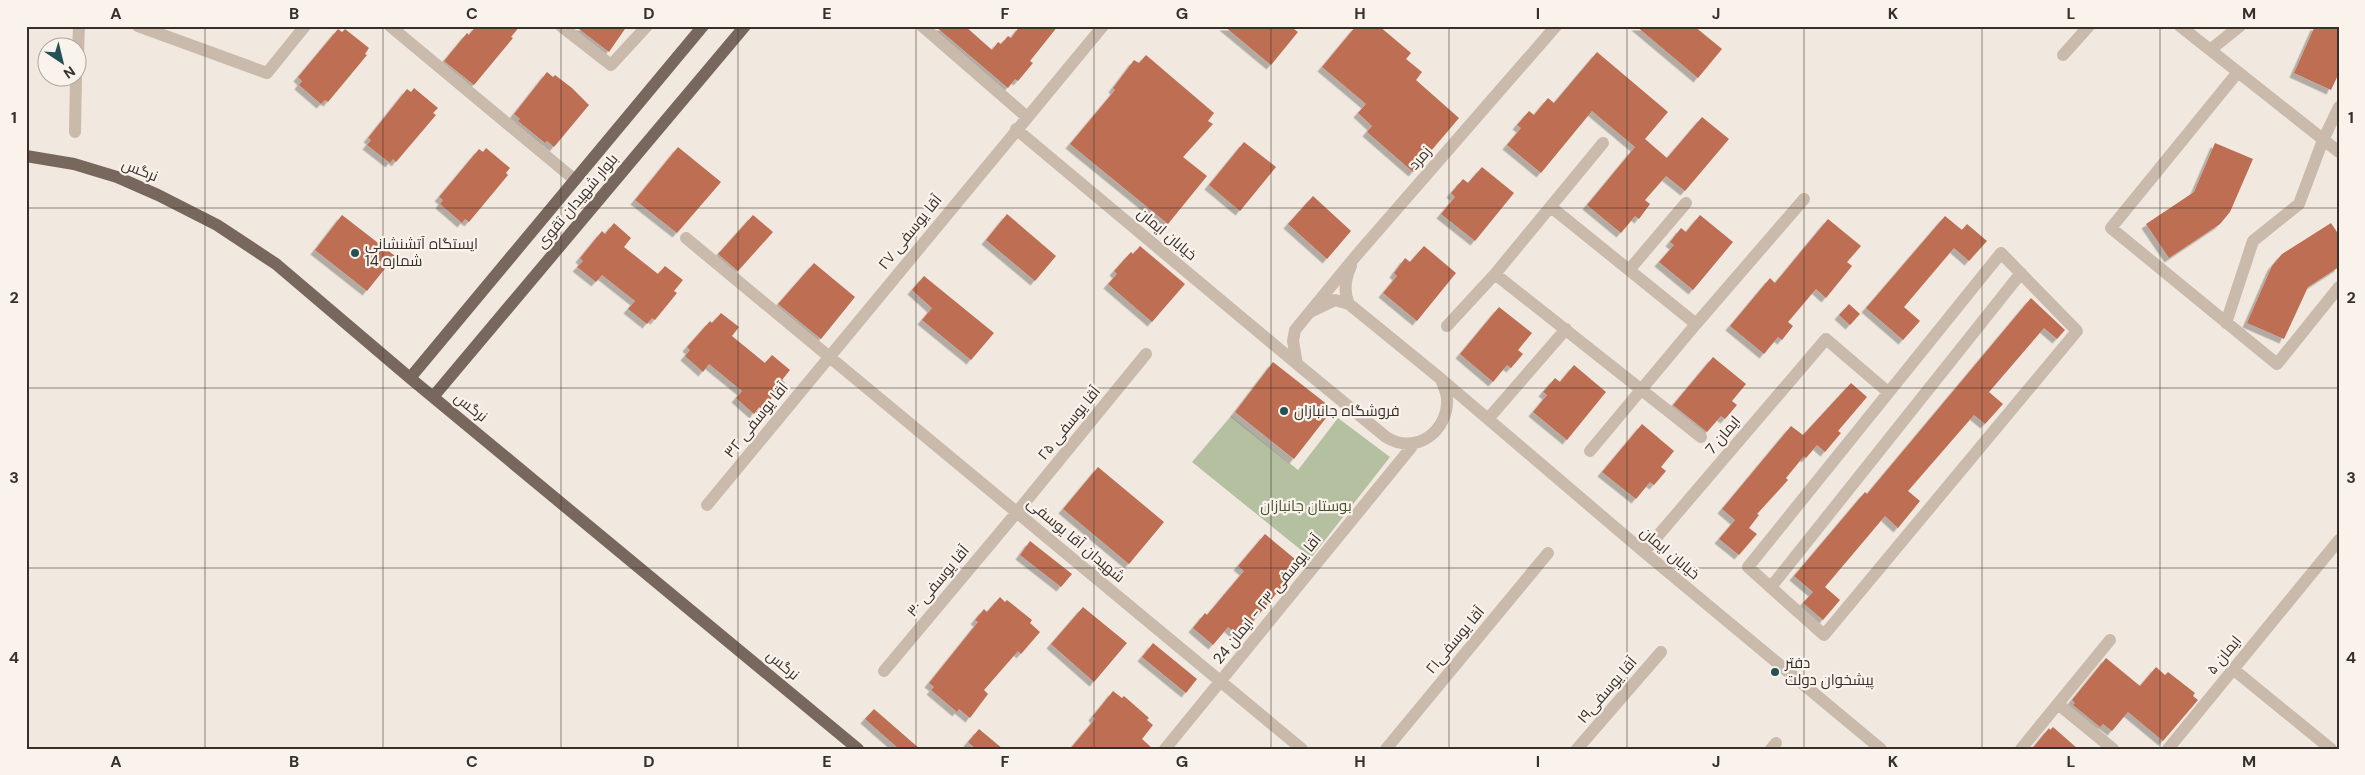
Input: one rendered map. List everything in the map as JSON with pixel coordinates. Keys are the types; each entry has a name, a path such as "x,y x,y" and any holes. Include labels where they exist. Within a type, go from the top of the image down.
{"main road":[{"name":"بلوار شهیدان تقوی","path":"410,378 703,26"},
{"name":"بلوار شهیدان تقوی","path":"433,397 745,26"},
{"name":"نرگس","path":"26,156 74,164 117,177 158,195 217,225 276,264 410,378 858,749"}],"street":[{"path":"138,26 266,73 305,26"},
{"path":"390,26 575,180"},
{"path":"561,26 611,65 646,26"},
{"path":"922,26 1027,117"},
{"name":"آقا یوسفی ۲۷","path":"830,356 1103,26"},
{"name":"زمرد","path":"1272,342 1284,342 1295,330 1355,257 1556,26"},
{"path":"2063,55 2089,26"},
{"path":"2180,26 2339,152"},
{"path":"2210,50 2240,26"},
{"path":"2238,72 2111,228 2277,364 2339,287"},
{"path":"75,132 76,88"},
{"path":"2226,323 2253,241 2299,204 2323,140 2339,107"},
{"name":"خیابان ایمان","path":"1016,129 1386,437 1398,444 1414,444"},
{"path":"1447,326 1495,274 1603,143"},
{"path":"1590,451 1804,199"},
{"path":"1629,270 1686,203"},
{"path":"1551,207 1696,324"},
{"name":"شهیدان آقا یوسفی","path":"686,238 1302,749"},
{"path":"2001,253 2021,273 2078,331 1824,635 1748,566 2001,253"},
{"path":"1349,304 1345,297 1345,286 1347,274 1355,257"},
{"path":"1771,587 2021,273"},
{"path":"1495,274 1701,436"},
{"path":"1310,312 1335,300 1349,304"},
{"name":"خیابان ایمان","path":"1349,304 1882,749"},
{"path":"1488,419 1566,329"},
{"path":"1295,330 1292,341 1297,364"},
{"name":"ایمان 7","path":"1644,552 1826,339 1888,392"},
{"name":"آقا یوسفی ۲۵","path":"1018,512 1146,354"},
{"name":"آقا یوسفی ۳۲","path":"707,505 830,356"},
{"name":"آقا یوسفی ۲۳ - ایمان 24","path":"1165,749 1414,444 1426,438 1438,427 1446,412 1447,397 1441,379"},
{"name":"آقا یوسفی ۳۰","path":"884,671 1018,512"},
{"name":"ایمان ۵","path":"2168,749 2339,540"},
{"name":"آقا یوسفی۲۱","path":"1386,749 1548,553"},
{"path":"2021,749 2110,640"},
{"name":"آقا یوسفی۱۹","path":"1577,749 1661,652"},
{"path":"2233,669 2331,749"},
{"path":"2058,704 2113,749"}],"green space":[{"name":"بوستان جانبازان","path":"1231,416 1298,470 1338,418 1390,457 1311,558 1192,462"}],"building":[{"path":"476,26 520,26 511,37 513,38 474,85 444,61 467,33 469,35"},
{"path":"575,26 627,26 609,52"},
{"path":"935,26 965,26 992,50 998,42 1001,44 1008,36 1011,38 1020,26 1058,26 1030,61 1033,63 1018,81 1015,79 1008,88"},
{"path":"1224,26 1290,26 1298,32 1271,65"},
{"path":"1356,26 1379,26 1411,53 1406,59 1422,72 1416,80 1459,118 1413,172 1367,132 1372,126 1358,113 1366,104 1322,67"},
{"path":"1636,26 1694,26 1722,49 1698,78"},
{"path":"2315,26 2339,26 2339,73 2331,90 2294,73"},
{"path":"338,29 342,32 345,29 369,48 365,54 367,55 328,102 325,100 321,104 299,85 302,81 298,77"},
{"path":"1597,52 1668,112 1645,139 1667,158 1702,117 1729,139 1685,191 1666,176 1645,200 1650,204 1639,219 1635,216 1621,233 1587,205 1635,147 1592,111 1541,173 1507,145 1521,128 1517,125 1529,111 1534,115 1548,98 1554,103"},
{"path":"1146,55 1214,113 1208,121 1213,124 1183,157 1207,176 1168,224 1070,144 1115,90 1113,88 1134,60 1139,63"},
{"path":"547,72 553,77 555,75 572,88 589,105 554,147 547,141 545,143 518,121 520,119 514,114"},
{"path":"414,88 438,108 433,113 436,115 396,162 393,159 390,163 367,145 371,140 368,138 407,89 411,92"},
{"path":"1244,142 1276,167 1240,211 1209,185"},
{"path":"2215,143 2253,159 2230,212 2220,224 2169,258 2146,224 2194,192"},
{"path":"678,147 721,182 677,233 635,200"},
{"path":"486,148 510,168 506,173 508,175 469,222 465,219 462,223 440,204 443,200 439,197 479,149 483,152"},
{"path":"1482,167 1514,193 1475,241 1441,214 1455,197 1451,193 1463,179 1468,183"},
{"path":"1313,196 1351,231 1327,259 1288,224"},
{"path":"1007,214 1056,256 1035,281 986,240"},
{"name":"ایستگاه آتشنشانی شماره 14","path":"342,215 395,256 367,291 315,250"},
{"path":"753,215 773,232 738,271 718,254"},
{"path":"1700,215 1733,242 1693,290 1659,262 1674,245 1670,242 1681,228 1686,232"},
{"path":"1945,216 1962,230 1967,224 1987,241 1969,261 1954,248 1904,307 1920,321 1903,340 1866,308"},
{"path":"1828,219 1861,246 1847,262 1852,266 1826,298 1816,289 1788,322 1793,326 1782,340 1778,337 1764,354 1730,326 1770,278 1775,283"},
{"path":"614,223 631,238 624,247 658,274 665,266 683,280 674,291 677,293 655,320 652,318 647,324 628,309 635,301 602,275 596,282 577,267 583,261 580,258 602,231 605,234"},
{"path":"2331,223 2339,235 2339,267 2308,287 2284,339 2247,323 2272,266 2282,254"},
{"path":"1140,246 1185,284 1152,322 1108,284 1117,274 1114,271 1131,252 1133,254"},
{"path":"1424,246 1456,273 1417,321 1383,293 1397,276 1394,273 1405,258 1410,262"},
{"path":"814,263 855,297 821,339 778,304"},
{"path":"924,276 994,333 971,360 922,320 932,308 912,290"},
{"path":"2031,298 2065,330 2057,339 2044,328 1989,392 2003,404 1985,424 1974,415 1908,491 1920,501 1898,528 1885,516 1825,587 1840,600 1823,620 1803,603 1813,592 1794,576 1865,492 1867,494"},
{"path":"1849,304 1860,314 1850,325 1839,315"},
{"path":"1499,307 1532,333 1518,350 1523,354 1511,368 1507,365 1493,382 1460,354"},
{"path":"721,313 739,327 732,336 765,363 772,355 790,370 782,380 785,383 762,409 759,407 754,414 736,398 742,391 709,364 703,372 685,356 690,350 687,347 710,321 712,323"},
{"path":"1713,357 1746,384 1732,401 1737,405 1725,419 1721,416 1707,432 1673,405"},
{"name":"فروشگاه جانبازان","path":"1273,362 1333,409 1294,459 1235,412"},
{"path":"1574,365 1606,392 1567,440 1533,412 1547,395 1543,392 1555,378 1560,382"},
{"path":"1851,383 1867,397 1838,431 1841,433 1825,452 1817,445 1806,458 1804,456 1786,478 1788,480 1757,514 1759,515 1749,528 1757,534 1739,555 1719,539 1735,520 1722,509 1791,426 1803,435"},
{"path":"1642,424 1674,451 1661,467 1666,471 1654,485 1650,482 1636,499 1602,472"},
{"path":"1098,467 1164,522 1129,564 1063,509"},
{"path":"1265,534 1301,564 1240,637 1228,627 1213,645 1193,628 1205,613 1207,615 1244,571 1238,566"},
{"path":"1030,541 1072,574 1061,587 1020,555"},
{"path":"1000,597 1005,602 1007,600 1032,620 1030,623 1040,632 1021,654 1018,651 984,690 988,694 970,718 959,709 957,712 931,690 934,687 929,683 978,622 975,620 984,609 987,612"},
{"path":"1083,607 1127,643 1094,682 1051,644"},
{"path":"1153,643 1197,679 1186,693 1142,657"},
{"path":"2106,658 2140,686 2156,667 2165,675 2168,672 2195,693 2193,696 2198,700 2163,741 2128,712 2112,731 2103,724 2100,727 2073,705 2075,703 2072,700"},
{"path":"1113,691 1122,698 1124,696 1149,718 1147,720 1153,725 1142,739 1153,749 1070,749 1095,719 1093,716"},
{"path":"874,709 920,749 899,749 865,719"},
{"path":"2053,727 2078,749 2032,749 2049,728 2050,730"},
{"path":"979,729 1003,749 976,749 968,742"}],"place":[{"name":"ایستگاه آتشنشانی شماره 14","path":"355,253"},
{"name":"فروشگاه جانبازان","path":"1284,411"},
{"name":"دفتر پیشخوان دولت","path":"1775,672"}]}
